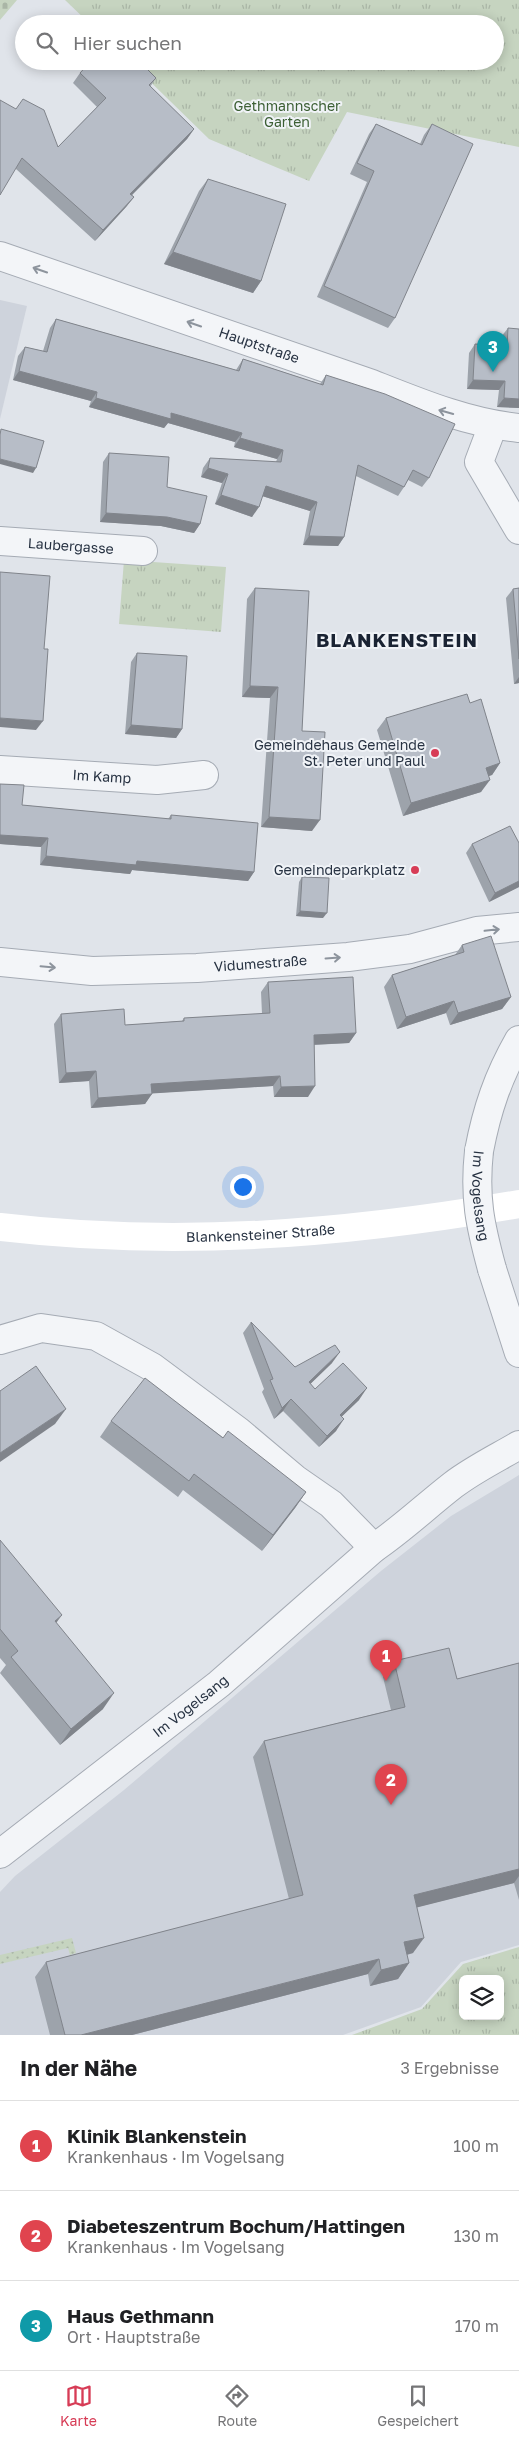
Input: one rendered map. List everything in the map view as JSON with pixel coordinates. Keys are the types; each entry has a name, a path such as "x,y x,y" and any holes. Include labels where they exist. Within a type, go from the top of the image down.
{"main road":[{"name":"Blankensteiner Straße","path":"0,1227 147,1237 260,1236 369,1227 519,1204"}],"street":[{"name":"Hauptstraße","path":"0,256 372,384 433,408 506,427"},
{"path":"506,427 479,462 519,530"},
{"name":"Laubergasse","path":"0,542 143,551"},
{"name":"Im Kamp","path":"0,770 157,780 204,775"},
{"name":"Vidumestraße","path":"0,962 92,971 216,966 348,957 410,949 477,931 519,927"},
{"name":"Im Vogelsang","path":"519,1040 501,1072 487,1112 479,1151 476,1180 477,1208 492,1268 519,1353"},
{"path":"0,1340 41,1328 96,1336 136,1358 152,1367 230,1425 295,1479 331,1504 374,1548"},
{"name":"Im Vogelsang","path":"0,1854 219,1684 374,1548 401,1529 452,1486 519,1445"}],"shaded area":[{"path":"0,300 27,306 0,419"},
{"path":"519,1475 519,1945 461,1962 421,2007 343,2035 0,2035 0,1892 15,1876 124,1790 381,1571 451,1516"}],"green space":[{"path":"0,0 17,0 0,20"},
{"name":"Gethmannscher Garten","path":"65,0 519,0 519,147 347,112 309,181 209,139 138,70 504,70 504,15 81,15"},
{"path":"124,560 226,567 221,632 119,624"},
{"path":"72,1938 76,1953 70,1955 68,1948 0,1964 0,1955"},
{"path":"519,1947 519,2035 352,2035 422,2009 463,1964"}],"building":[{"path":"83,70 148,70 156,78 149,85 194,129 130,194 134,197 103,230 22,158 0,195 0,100 16,109 23,99 44,110 58,147 106,98 80,73"},
{"path":"376,124 422,145 432,124 473,144 395,318 324,286 374,171 357,163"},
{"path":"208,179 286,204 261,281 173,252"},
{"path":"56,319 239,371 243,359 323,385 326,375 385,394 455,424 429,478 413,470 404,487 358,465 344,537 309,536 317,502 266,486 259,507 221,495 228,474 208,468 210,458 281,462 283,450 240,438 242,433 171,413 171,419 96,398 97,392 19,371 25,347 47,352"},
{"path":"508,328 519,329 519,399 504,398 505,381 473,380 475,344 507,346"},
{"path":"1,429 44,441 36,468 0,459"},
{"path":"109,453 169,457 167,487 207,496 200,524 167,517 106,513"},
{"path":"0,572 50,576 44,649 48,649 43,721 0,718"},
{"path":"255,588 309,591 302,731 325,732 320,820 269,817 278,687 250,686"},
{"path":"519,588 519,659 513,589"},
{"path":"137,653 187,656 182,729 131,725"},
{"name":"Gemeindehaus Gemeinde St. Peter und Paul","path":"467,694 470,703 481,699 500,763 486,768 490,780 411,803 386,718"},
{"path":"0,784 24,785 22,805 171,819 171,815 258,823 254,872 137,861 136,865 46,856 48,838 0,835"},
{"path":"510,826 519,843 519,881 495,893 472,844"},
{"path":"302,877 329,878 327,913 300,911"},
{"path":"491,936 511,997 458,1013 454,1001 406,1017 392,975 464,952 462,945"},
{"path":"353,977 356,1033 314,1035 315,1086 281,1087 280,1076 151,1084 152,1094 98,1098 96,1071 66,1073 61,1014 124,1009 125,1025 184,1021 184,1018 270,1013 268,982"},
{"path":"251,1322 295,1367 335,1345 340,1352 309,1382 315,1389 343,1363 367,1388 340,1415 344,1419 327,1436 291,1399 282,1408 270,1380 273,1379"},
{"path":"36,1366 66,1409 0,1453 0,1391"},
{"path":"145,1378 223,1438 228,1431 306,1492 273,1535 194,1474 189,1481 111,1421"},
{"path":"0,1540 62,1615 55,1621 114,1693 71,1729 11,1657 18,1651 0,1629"},
{"path":"449,1648 457,1679 519,1663 519,1869 414,1895 424,1938 404,1942 409,1963 381,1970 379,1959 81,2035 65,2035 46,1962 303,1895 264,1741 405,1707 394,1661"}],"place":[{"name":"Haus Gethmann","path":"493,372"},
{"name":"Gemeindehaus Gemeinde St. Peter und Paul","path":"435,753"},
{"name":"Gemeindeparkplatz","path":"415,870"},
{"name":"Klinik Blankenstein","path":"386,1681"},
{"name":"Diabeteszentrum Bochum/Hattingen","path":"391,1805"}],"district":[{"name":"BLANKENSTEIN","path":"397,640"}]}
